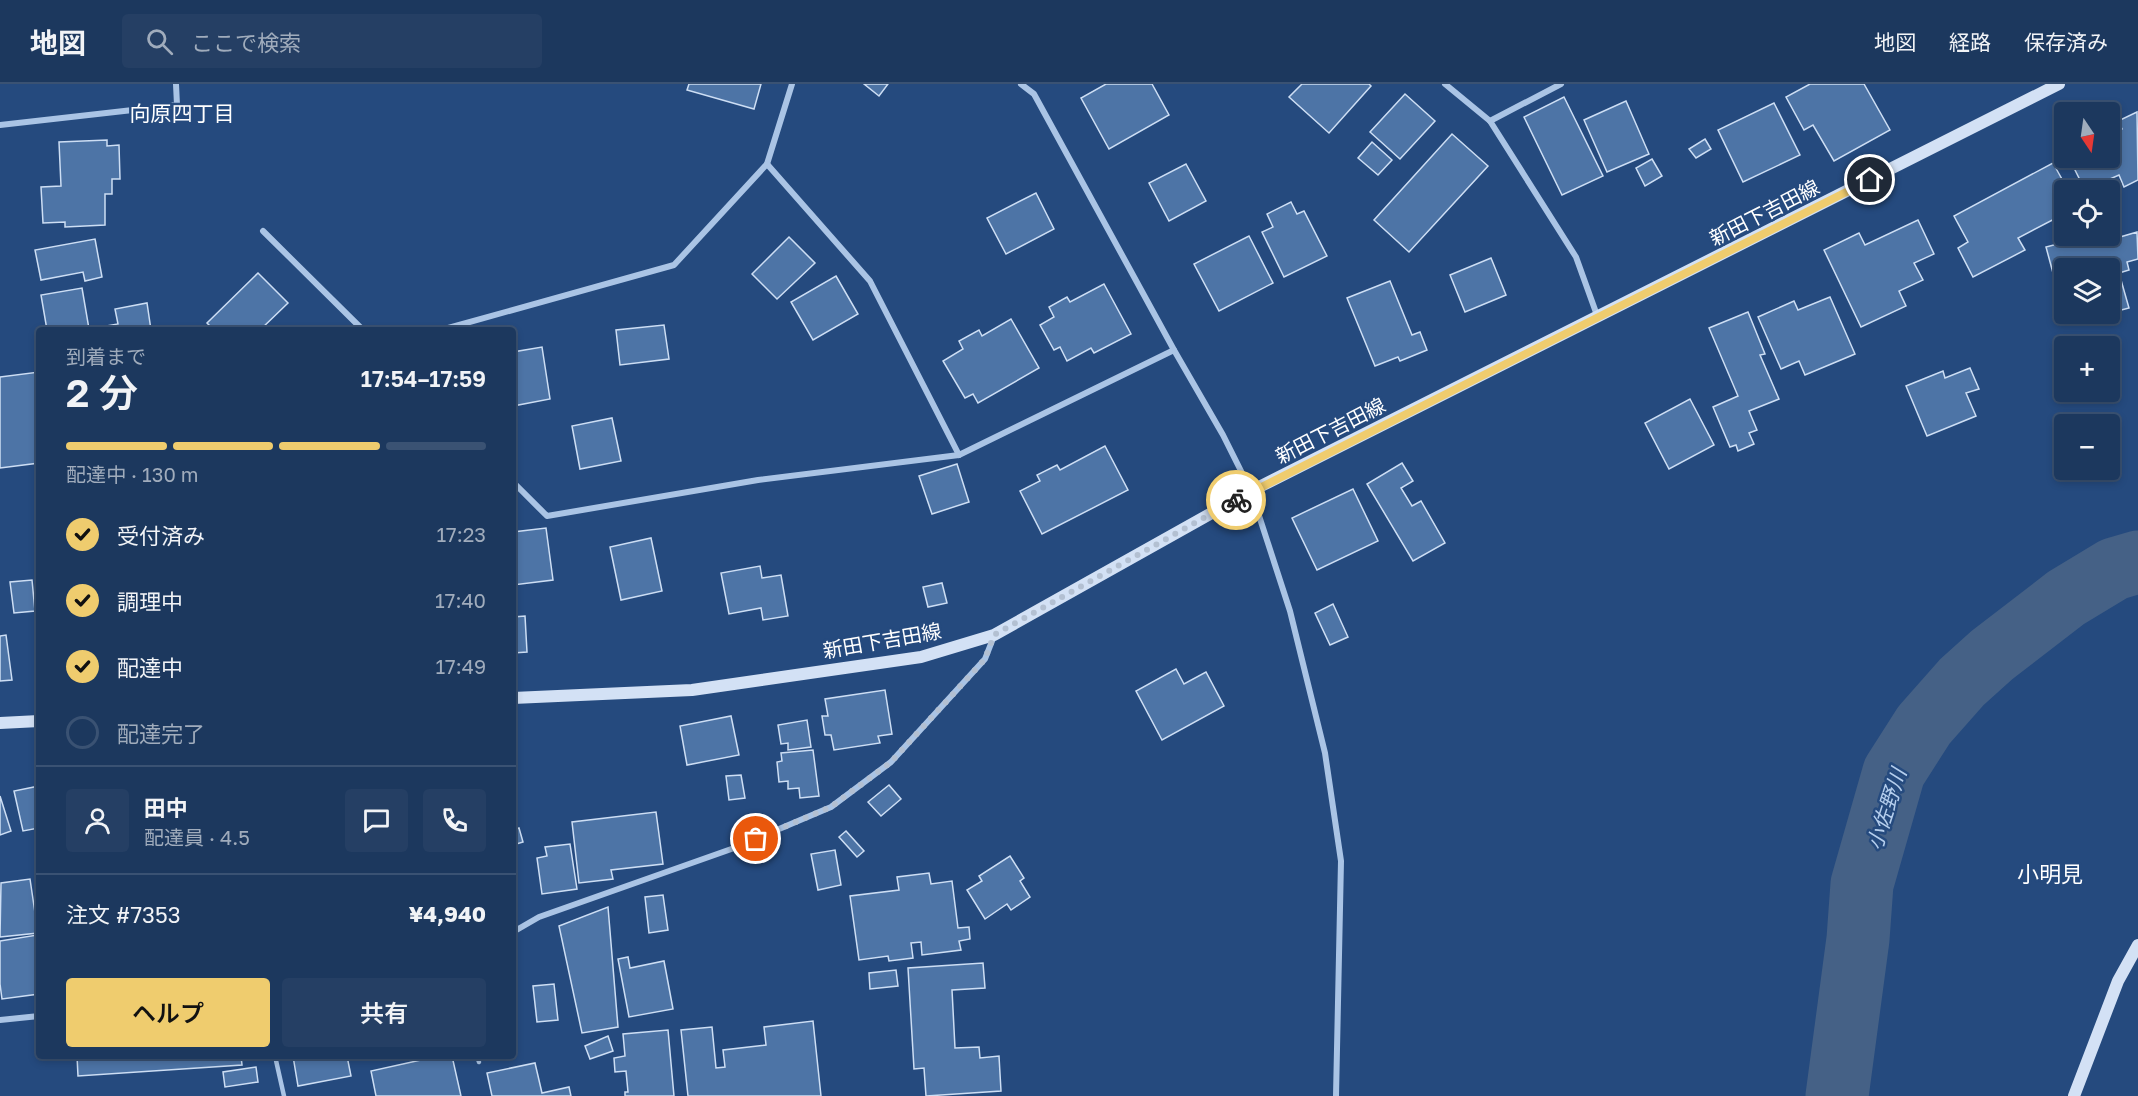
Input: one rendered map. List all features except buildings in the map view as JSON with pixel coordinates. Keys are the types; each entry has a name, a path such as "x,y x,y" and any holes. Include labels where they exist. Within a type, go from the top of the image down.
{"main road":[{"name":"新田下吉田線","path":"516,699 692,690 921,657 994,635 1251,491 2059,84"},
{"path":"0,723 36,721"},
{"path":"2074,1096 2118,981 2138,945"}],"street":[{"path":"0,125 177,105 176,84"},
{"path":"452,327 674,265 767,164 792,84"},
{"path":"1021,84 1034,94 1223,435 1251,491 1290,611 1325,753 1341,861 1336,1096"},
{"path":"1445,84 1490,121 1576,257 1598,318"},
{"path":"1490,121 1561,84"},
{"path":"767,164 870,281 960,455"},
{"path":"263,231 360,327"},
{"path":"516,485 547,516 758,480 960,455 1174,350"},
{"path":"516,930 539,917 737,847 831,807 891,762 985,659 994,635"},
{"path":"0,1020 36,1016"}],"lane":[{"path":"276,1059 284,1096"}],"waterway":[{"name":"小佐野川","path":"1837,1096 1858,939 1862,884 1894,772 1924,725 1962,682 1992,655 2066,598 2114,569 2138,562"}],"way so far":[{"path":"756,839 831,807 891,762 985,659 994,635 1236,500"}],"district":[{"name":"向原四丁目","path":"182,113"},
{"name":"小明見","path":"2050,873"}],"route":[{"path":"1236,500 1870,180"}]}
